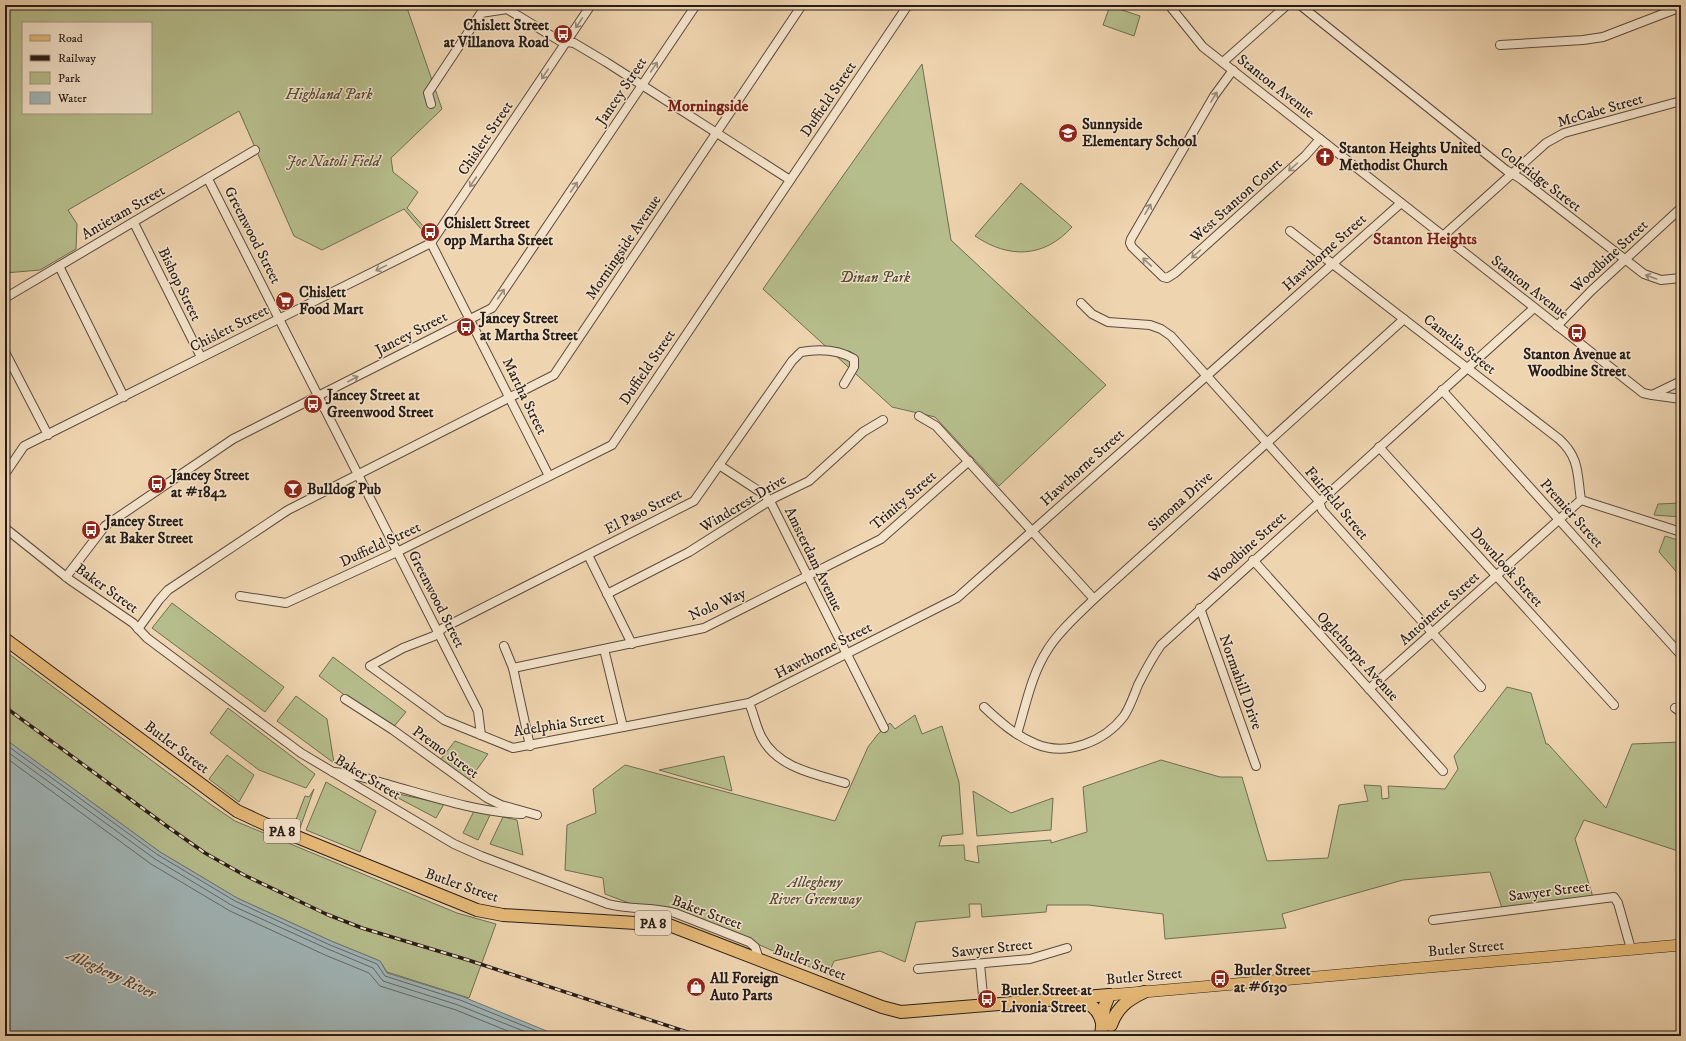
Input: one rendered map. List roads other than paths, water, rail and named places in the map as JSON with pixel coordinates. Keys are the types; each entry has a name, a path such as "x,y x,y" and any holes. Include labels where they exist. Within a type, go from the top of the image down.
{"highway":[{"name":"Butler Street","path":"5,639 221,800 256,820 481,911 508,915 662,924 684,929 894,1011 915,1012 1110,995"},
{"path":"1107,1019 1128,1000 1144,992"},
{"path":"1101,1036 1107,1019 1110,995"},
{"path":"1074,998 1087,1002 1107,1019"}],"main road":[{"name":"Butler Street","path":"1110,995 1681,945"}],"street":[{"name":"Chislett Street","path":"6,470 24,446 431,243 591,5"},
{"name":"Jancey Street","path":"66,576 105,526 233,439 492,308 696,5"},
{"name":"Morningside Avenue","path":"138,628 168,590 278,515 554,375 802,5"},
{"name":"Duffield Street","path":"240,596 286,603 397,552 612,445 908,5"},
{"name":"Stanton Avenue","path":"1169,5 1203,47 1643,393 1681,399"},
{"path":"1223,62 1287,5"},
{"name":"Coleridge Street","path":"1300,5 1512,174 1644,274 1661,280 1681,278"},
{"path":"1500,45 1583,40 1603,37 1681,7"},
{"path":"431,104 428,93 481,14 507,9 560,41 574,42 790,180"},
{"name":"West Stanton Court","path":"1233,70 1214,96 1130,243 1163,277 1167,278 1174,274 1305,156 1320,139"},
{"name":"McCabe Street","path":"1443,236 1546,143 1564,133 1681,101"},
{"name":"Antietam Street","path":"5,298 255,150"},
{"name":"Greenwood Street","path":"208,179 478,711 481,735"},
{"name":"Hawthorne Street","path":"749,703 957,598 1401,203"},
{"name":"Woodbine Street","path":"1557,326 1591,291 1681,208"},
{"name":"Bishop Street","path":"134,223 201,357"},
{"name":"Camelia Street","path":"1290,231 1570,449 1576,461 1581,500"},
{"name":"Martha Street","path":"431,243 549,476"},
{"path":"59,266 124,397"},
{"name":"Fairfield Street","path":"1081,303 1092,314 1108,322 1150,325 1161,329 1171,336 1319,501 1322,510 1481,687"},
{"name":"Woodbine Street","path":"984,707 1003,725 1017,734 1046,747 1062,748 1080,746 1098,739 1112,728 1124,715 1147,666 1161,645 1253,560 1534,308"},
{"name":"Simona Drive","path":"1017,734 1028,694 1047,649 1065,627 1094,599 1404,319"},
{"name":"El Paso Street","path":"370,666 403,648 434,636 443,628 694,501 792,361 801,352 825,350 846,354 854,359 854,367 844,384"},
{"path":"5,352 48,435"},
{"path":"1652,395 1681,381"},
{"name":"Premier Street","path":"1442,390 1681,655"},
{"path":"919,416 936,426 1094,599"},
{"name":"Windcrest Drive","path":"607,594 689,552 770,501 809,481 862,432 884,420"},
{"name":"Downlook Street","path":"1379,447 1614,705"},
{"name":"Trinity Street","path":"807,576 881,539 969,461"},
{"name":"Amsterdam Avenue","path":"719,465 765,495 770,501 845,654 884,728"},
{"path":"1581,500 1681,532"},
{"name":"Antoinette Street","path":"1369,689 1581,500"},
{"name":"Baker Street","path":"5,528 66,576 138,628 147,638 290,745 332,772 472,853 608,904 675,913 749,942 755,948 759,959"},
{"path":"513,668 632,644 588,555"},
{"name":"Oglethorpe Avenue","path":"1253,560 1443,771"},
{"name":"Nolo Way","path":"632,644 704,628 807,576"},
{"name":"Normahill Drive","path":"1200,608 1256,766"},
{"path":"504,646 513,668 530,746"},
{"path":"604,649 623,727"},
{"name":"Adelphia Street","path":"370,666 444,720 513,748 530,746 749,703"},
{"name":"Premo Street","path":"332,772 356,775 438,799 508,814 537,815 501,805 487,798 393,730 345,699"},
{"path":"749,703 762,738 780,758 800,770 845,783"},
{"name":"Sawyer Street","path":"1433,920 1614,897 1618,903 1631,949"},
{"name":"Sawyer Street","path":"918,969 1037,958 1067,948"},
{"path":"980,964 984,1006"}],"water":[{"name":"Allegheny River","path":"5,739 160,852 237,898 331,941 380,961 387,973 461,996 559,1036 5,1036"}],"railway":[{"path":"5,707 205,853 244,875 326,914 362,928 468,960 699,1036"}],"place":[{"name":"Chislett Street at Villanova Road","path":"563,34"},
{"name":"Sunnyside Elementary School","path":"1068,133"},
{"name":"Stanton Heights United Methodist Church","path":"1325,157"},
{"name":"Chislett Street opp Martha Street","path":"430,232"},
{"name":"Chislett Food Mart","path":"285,301"},
{"name":"Jancey Street at Martha Street","path":"466,327"},
{"name":"Stanton Avenue at Woodbine Street","path":"1577,333"},
{"name":"Jancey Street at Greenwood Street","path":"313,404"},
{"name":"Jancey Street at #1842","path":"157,484"},
{"name":"Bulldog Pub","path":"293,489"},
{"name":"Jancey Street at Baker Street","path":"91,530"},
{"name":"Butler Street at #6130","path":"1220,979"},
{"name":"All Foreign Auto Parts","path":"696,987"},
{"name":"Butler Street at Livonia Street","path":"987,999"}],"district":[{"name":"Morningside","path":"708,105"},
{"name":"Stanton Heights","path":"1425,238"}],"park label":[{"name":"Highland Park","path":"329,94"},
{"name":"Joe Natoli Field","path":"333,161"},
{"name":"Dinan Park","path":"875,277"},
{"name":"Allegheny River Greenway","path":"815,890"}]}
